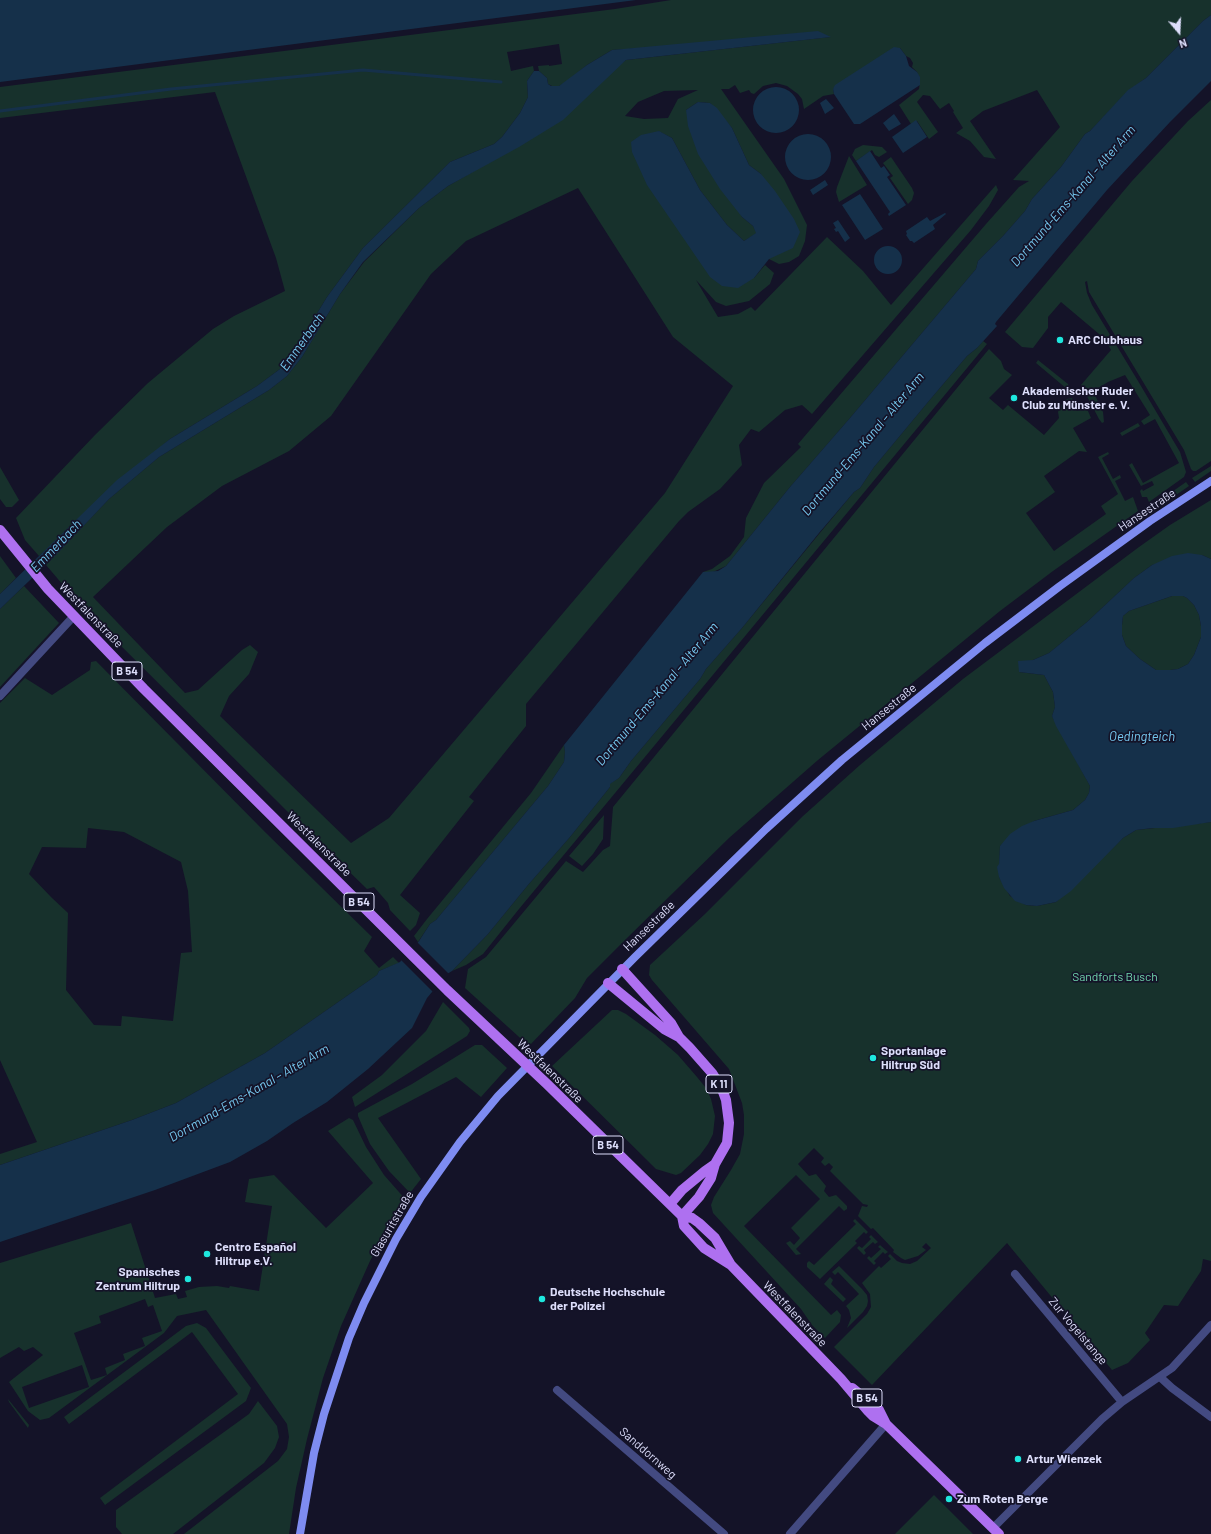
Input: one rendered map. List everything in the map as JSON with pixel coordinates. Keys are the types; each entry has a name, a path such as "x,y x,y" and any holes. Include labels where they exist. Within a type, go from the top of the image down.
{"main road":[{"name":"Hansestraße","path":"608,984 766,829 848,755 985,643 1150,521 1211,481"},
{"name":"Westfalenstraße","path":"0,530 16,551 73,617 149,694 447,990 547,1084 682,1216 692,1218 715,1238 731,1266 841,1379 867,1398 879,1410 886,1424 996,1531"},
{"name":"K 11","path":"622,969 671,1023 679,1038 712,1073 722,1089 729,1112 727,1143 715,1164 712,1178 699,1197 682,1216"},
{"name":"K 11","path":"608,984 664,1029 679,1038"},
{"name":"Glasuritstraße","path":"300,1534 314,1453 335,1376 364,1303 396,1239 434,1178 484,1112 515,1078 608,984"},
{"name":"K 11","path":"670,1204 682,1190 704,1170 715,1164"}],"street":[{"path":"0,696 73,617"},
{"name":"Zur Vogelstange","path":"1015,1274 1122,1402"},
{"path":"996,1531 1075,1445 1122,1402 1172,1368 1211,1325"},
{"path":"1160,1377 1172,1388 1211,1417"},
{"name":"Sanddornweg","path":"557,1390 724,1534"},
{"path":"790,1534 886,1424"}],"green space":[{"path":"671,0 1211,0 1211,15 1203,21 1146,78 1128,91 1090,131 1085,134 1061,167 1032,199 1025,211 978,261 976,269 790,487 726,566 713,572 703,572 712,569 730,556 744,537 746,518 764,483 801,447 798,444 986,224 1019,187 1029,181 1013,180 1060,127 1037,90 983,111 970,121 996,159 984,157 970,141 956,133 963,128 949,103 940,109 930,96 923,95 917,102 938,132 929,139 917,121 911,124 899,105 919,89 920,81 917,72 912,67 913,63 910,58 906,56 900,48 833,89 834,94 823,96 804,109 802,99 798,94 787,86 776,83 763,86 754,94 749,90 740,93 735,85 729,89 721,89 784,179 807,225 805,241 799,256 789,262 779,264 769,259 761,174 749,165 732,128 710,103 698,102 686,110 742,217 753,226 757,233 744,241 727,225 700,190 672,138 658,131 754,278 765,265 774,273 770,284 749,301 726,306 716,302 696,280 718,317 738,314 751,307 755,311 827,237 863,271 891,305 996,185 998,190 989,206 971,230 812,414 802,405 785,410 759,432 751,429 739,445 742,465 720,489 688,512 679,521 526,704 526,726 469,797 474,801 400,895 420,913 416,925 410,931 390,910 388,903 374,887 367,889 293,817 100,625 46,565 109,499 159,457 269,390 287,376 302,357 340,294 364,262 419,208 448,186 474,171 626,60 830,37 612,50 587,65 566,82 554,87 548,84 547,78 539,71 538,66 562,64 559,44 507,52 511,71 533,66 534,71 527,81 528,97 520,113 502,137 494,144 450,162 363,248 327,297 294,351 280,369 257,386 170,439 39,556 25,540 16,518 95,435 148,383 213,329 234,316 285,291 276,258 215,92 0,118 0,87 615,9","holes":["698,90 678,99 668,118 644,119 625,116 638,102 664,91","578,188 673,337 733,386 665,493 389,818 351,843 220,716 229,696 249,674 258,652 250,645 242,650 198,690 185,693 93,597 167,527 222,486 289,451 331,416 431,274 466,241"]},
{"path":"1211,100 1211,461 1196,471 1191,469 1184,450 1089,292 1087,281 1085,282 1087,293 1092,305 1180,452 1186,472 1184,477 1149,502 1147,497 1142,497 1140,491 1154,485 1152,481 1141,486 1129,465 1132,463 1143,483 1179,463 1155,419 1144,425 1141,421 1150,415 1125,375 1108,382 1093,391 1103,412 1104,422 1102,423 1099,419 1081,385 1111,350 1105,339 1061,302 1048,317 1048,328 1033,348 1022,347 1005,332 1132,181 1188,121"},
{"path":"863,145 882,147 887,152 879,157 875,155 872,150 856,161 852,155 855,149"},
{"path":"849,156 867,185 839,202 836,192 837,187"},
{"path":"891,157 914,193 912,200 908,204 890,178 893,176 883,163"},
{"path":"983,341 987,344 483,954 466,965 452,971 488,934 570,837 610,787 609,784 619,778 631,761 700,679 706,669 742,628 854,492 860,488 874,467 928,402 967,356"},
{"path":"989,349 1001,361 1004,369 1012,375 989,398 1003,410 1008,405 1044,435 1059,418 1058,412 1061,405 1067,399 1072,398 1076,407 1083,405 1091,418 1073,428 1087,452 1079,451 1044,476 1055,492 1026,513 1054,551 1106,514 1101,506 1118,494 1098,457 1108,452 1109,454 1102,458 1113,479 1120,475 1121,478 1115,481 1125,501 1133,497 1138,511 1053,571 1000,611 818,760 729,838 587,978 575,998 529,1046 465,988 468,969 486,957 566,861 583,872 603,850 610,846 613,807"},
{"path":"1038,360 1068,384 1069,387 1067,389 1036,363"},
{"path":"1138,423 1140,426 1122,436 1120,433"},
{"path":"1211,466 1211,471 1195,482 1192,478"},
{"path":"0,467 19,500 12,507 6,507 0,499"},
{"path":"1186,482 1189,486 1156,509 1149,508"},
{"name":"Sandforts Busch","path":"1211,500 1211,559 1202,555 1152,565 1134,578 1087,622 1049,653 1033,660 1019,672 1044,675 1053,692 1055,707 1052,716 1090,786 1089,793 1085,800 1073,810 1034,821 1000,846 999,877 1010,896 1026,905 1037,906 1056,902 1123,838 1136,830 1211,822 1211,1261 1203,1259 1201,1271 1178,1306 1164,1305 1145,1333 1150,1340 1128,1363 1112,1370 1007,1243 872,1385 834,1347 867,1314 871,1307 870,1294 862,1283 879,1266 881,1268 891,1259 888,1256 890,1254 897,1261 910,1264 917,1261 931,1248 926,1243 922,1247 926,1250 918,1256 905,1260 893,1252 894,1250 873,1228 871,1229 858,1216 862,1206 867,1207 868,1205 863,1204 830,1171 833,1167 829,1163 825,1166 821,1162 824,1158 814,1148 798,1164 809,1176 816,1174 826,1186 824,1191 829,1197 836,1195 847,1206 847,1209 844,1211 839,1206 796,1249 801,1254 796,1255 786,1243 790,1241 794,1245 800,1238 791,1228 820,1199 796,1175 744,1226 831,1315 837,1310 841,1315 840,1322 825,1338 812,1325 801,1309 713,1213 711,1205 714,1197 740,1154 744,1134 744,1115 742,1103 729,1069 652,980 649,975 650,965 705,914 803,816 860,765 963,679 1139,547 1170,525"},
{"path":"0,556 16,578 0,594"},
{"path":"24,586 59,623 0,687 0,609"},
{"path":"1172,596 1183,596 1194,605 1199,615 1201,637 1194,655 1188,664 1178,669 1156,670 1140,659 1126,646 1122,635 1123,616 1129,611"},
{"path":"96,661 265,832 372,937 364,951 379,968 393,957 399,963 379,971 377,975 265,1053 176,1103 132,1120 0,1165 0,1154 37,1142 0,1060 0,703 25,678 52,695 90,670 91,662","holes":["88,828 124,832 181,862 188,891 192,952 181,953 173,1021 122,1016 121,1026 94,1025 66,990 68,913 29,874 42,847 86,848"]},
{"path":"564,745 564,762 548,786 436,920 430,924 418,942 414,936 531,793"},
{"path":"604,815 603,839 593,854 582,866 569,856"},
{"path":"443,1002 469,1028 470,1031 467,1036 355,1107 352,1097 382,1075 426,1031"},
{"path":"612,1010 618,1010 626,1014 655,1035 678,1055 706,1088 711,1099 715,1116 713,1134 700,1155 681,1173 676,1175 656,1169 552,1066"},
{"path":"475,1045 482,1045 507,1068 481,1097 456,1077 378,1118 421,1179 410,1193 389,1171 370,1144 358,1113 412,1084"},
{"path":"349,1118 353,1120 366,1147 384,1175 406,1200 370,1261 341,1326 323,1378 307,1439 296,1488 289,1534 184,1534 278,1461 287,1449 289,1437 287,1424 206,1310 177,1316 164,1333 49,1418 40,1420 28,1411 9,1382 43,1355 33,1347 24,1351 19,1347 0,1358 0,1263 131,1223 155,1298 176,1294 178,1299 187,1297 185,1291 199,1287 217,1286 229,1288 230,1286 259,1291 272,1206 245,1202 249,1179 274,1175 326,1228 373,1183 328,1131","holes":["145,1299 148,1307 153,1305 162,1331 142,1338 145,1346 123,1354 125,1360 105,1368 107,1375 91,1380 74,1333 101,1323 99,1316","82,1365 89,1387 29,1408 22,1387"]},
{"path":"855,1219 868,1232 866,1234 864,1232 855,1241 857,1243 820,1279 807,1267 807,1263 809,1261 814,1265 856,1224 853,1221"},
{"path":"871,1235 878,1242 875,1244 873,1242 864,1250 866,1253 864,1255 857,1248 859,1246 862,1248 871,1239 869,1237"},
{"path":"880,1245 888,1252 885,1254 883,1252 874,1261 876,1263 874,1265 867,1258 869,1256 871,1258 881,1249 878,1247"},
{"path":"839,1266 867,1295 868,1301 863,1312 847,1328 851,1318 849,1310 846,1306 859,1294 838,1272 835,1275 832,1272"},
{"path":"830,1277 833,1280 831,1284 846,1299 843,1302 824,1284"},
{"path":"197,1323 206,1328 251,1388 246,1401 105,1505 100,1498 238,1394 192,1332 69,1424 64,1417 186,1326"},
{"path":"8,1399 29,1425 28,1428 9,1402"},
{"path":"258,1401 277,1426 279,1437 275,1448 264,1463 173,1534 122,1534 116,1527 116,1510 249,1414"},
{"path":"934,1495 973,1534 895,1534"}],"water":[{"path":"0,0 636,0 0,82"},
{"name":"Dortmund-Ems-Kanal – Alter Arm","path":"1211,15 1211,81 1170,122 1107,190 996,322 995,324 997,326 977,348 967,356 928,402 874,467 860,488 854,492 819,533 742,628 706,669 700,679 631,761 619,778 610,784 610,787 570,837 488,934 452,971 447,974 427,998 412,1028 368,1069 327,1102 267,1141 230,1162 155,1190 0,1242 0,1165 132,1120 176,1103 265,1053 377,975 379,971 400,962 419,941 430,924 436,920 548,786 564,762 564,745 703,572 718,571 726,566 790,487 976,269 978,261 1025,211 1032,199 1061,167 1085,134 1090,131 1128,90 1146,78 1203,21"},
{"name":"Emmerbach","path":"818,31 831,37 626,60 563,120 519,147 448,186 419,208 363,262 340,294 302,357 287,376 269,390 159,457 109,499 57,554 0,609 0,594 117,480 170,439 257,386 280,369 294,351 327,297 363,248 450,162 494,144 502,137 520,113 528,97 527,81 534,71 539,71 547,78 548,84 551,86 559,86 587,65 612,50"},
{"path":"894,47 900,48 906,56 909,66 917,72 920,77 920,85 860,124 854,124 834,94 833,89 835,85"},
{"path":"776,87 789,91 795,97 799,110 795,123 789,129 776,133 763,129 757,123 753,110 757,97 763,91"},
{"path":"826,99 834,108 825,114 820,103"},
{"path":"698,102 710,103 717,108 732,128 749,165 761,174 775,191 794,219 800,232 793,248 769,259 754,278 738,288 722,286 710,277 647,185 632,152 631,142 641,135 659,131 672,138 700,190 727,225 744,241 756,233 753,226 742,217 720,189 698,154 688,126 686,110"},
{"path":"894,114 901,124 889,131 883,123"},
{"path":"916,120 927,137 903,153 892,137"},
{"path":"803,134 813,134 821,138 827,144 831,152 831,162 827,170 821,176 813,180 803,180 795,176 789,170 785,162 785,152 789,144 795,138"},
{"path":"870,151 881,168 884,166 890,175 887,177 906,205 889,216 888,214 890,212 856,161"},
{"path":"825,180 828,185 813,195 810,190"},
{"path":"860,194 883,229 865,240 842,205"},
{"path":"945,213 946,214 933,225 935,229 914,243 910,241 906,235 906,231 927,217 930,221"},
{"path":"838,220 850,238 845,242 838,231 836,232 834,229 836,228 833,223"},
{"path":"888,246 898,250 902,260 898,270 888,274 878,270 874,260 878,250"},
{"name":"Oedingteich","path":"1188,553 1202,555 1211,559 1211,822 1173,828 1136,830 1123,838 1071,891 1056,902 1037,906 1026,905 1015,901 1004,888 999,877 997,867 999,864 1000,846 1010,834 1022,826 1073,810 1085,800 1089,793 1090,786 1056,726 1052,716 1055,707 1053,692 1044,675 1019,672 1018,661 1033,660 1049,653 1087,622 1134,578 1152,565 1172,556","holes":["1172,596 1183,596 1194,605 1199,615 1201,637 1194,655 1188,664 1178,669 1156,670 1140,659 1126,646 1122,635 1123,616 1129,611"]}],"pier":[{"path":"416,941 450,975 434,993 400,959"}],"waterway":[{"path":"0,111 171,89 363,70 501,82"}],"place":[{"name":"ARC Clubhaus","path":"1060,340"},
{"name":"Akademischer Ruder Club zu Münster e. V.","path":"1014,398"},
{"name":"Sportanlage Hiltrup Süd","path":"873,1058"},
{"name":"Centro Español Hiltrup e.V.","path":"207,1254"},
{"name":"Spanisches Zentrum Hiltrup","path":"188,1279"},
{"name":"Deutsche Hochschule der Polizei","path":"542,1299"},
{"name":"Artur Wienzek","path":"1018,1459"},
{"name":"Zum Roten Berge","path":"949,1499"}]}
